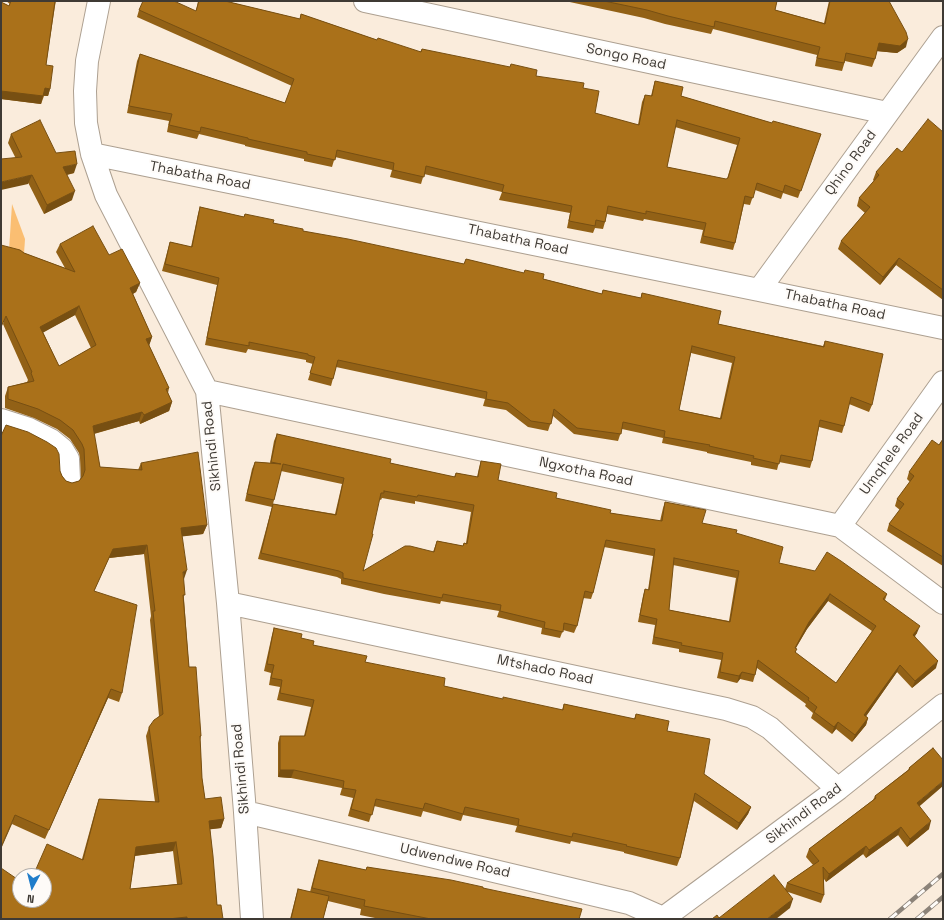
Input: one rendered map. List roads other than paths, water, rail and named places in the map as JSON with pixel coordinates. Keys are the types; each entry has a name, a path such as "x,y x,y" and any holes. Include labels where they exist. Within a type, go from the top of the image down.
{"street":[{"name":"Sikhindi Road","path":"99,1 87,61 84,91 86,122 92,154 106,195 207,391 228,603 252,919"},
{"name":"Songo Road","path":"365,1 887,113"},
{"name":"Qhino Road","path":"759,290 943,37"},
{"name":"Thabatha Road","path":"92,154 943,328"},
{"name":"Umqhele Road","path":"840,526 943,382"},
{"name":"Ngxotha Road","path":"207,391 840,526 943,602"},
{"path":"1,420 29,429 51,440 62,449 68,459 69,479"},
{"name":"Mtshado Road","path":"228,603 726,709 752,717 770,728 838,789"},
{"name":"Sikhindi Road","path":"662,919 838,789 943,705"},
{"name":"Udwendwe Road","path":"245,812 594,894 629,903 662,919"}],"railway":[{"path":"890,919 943,874"},
{"path":"917,919 943,897"}]}
